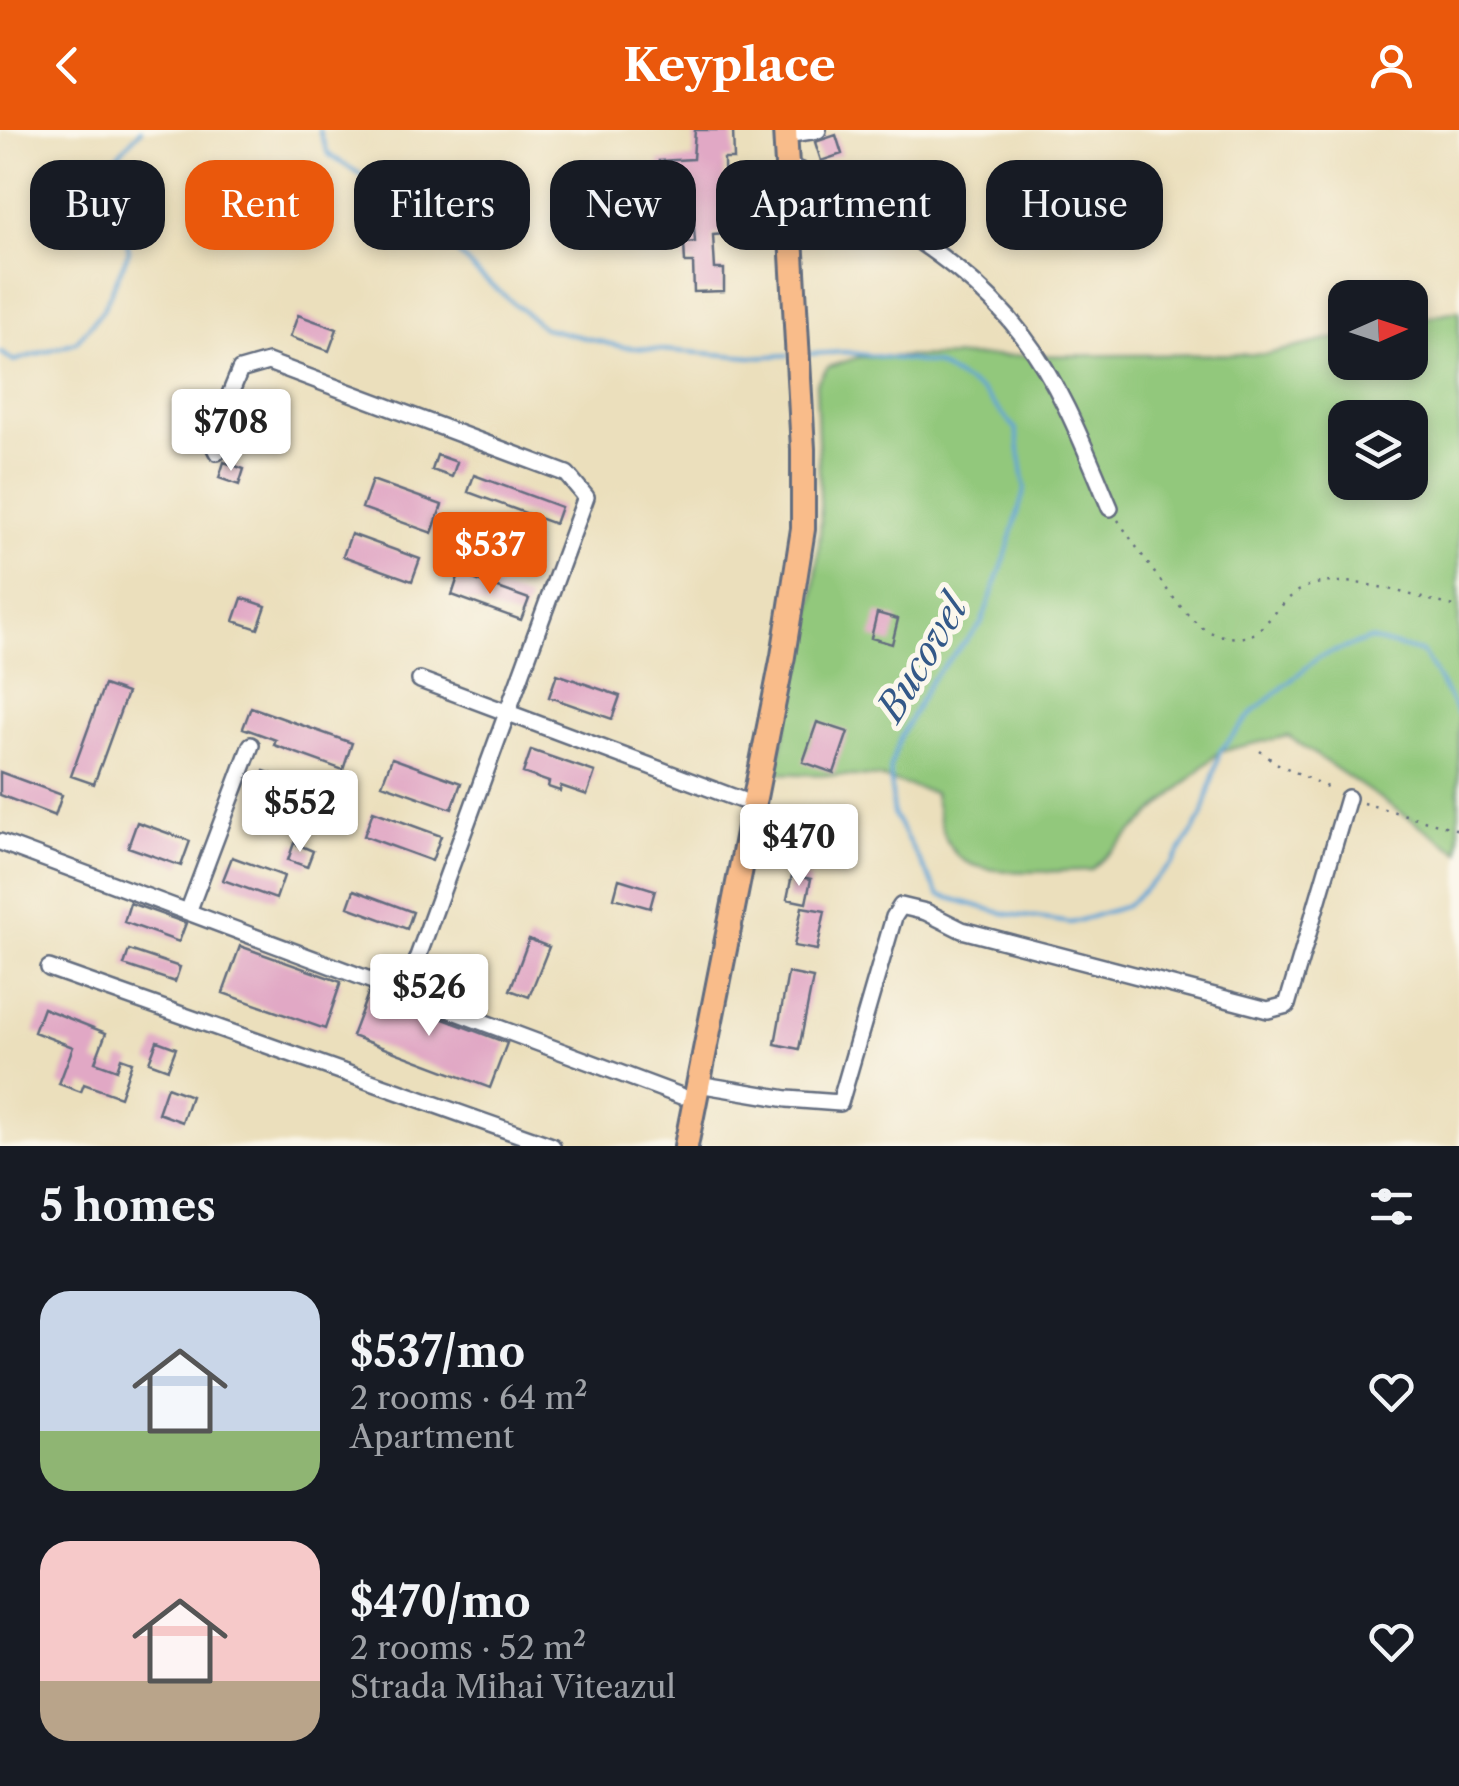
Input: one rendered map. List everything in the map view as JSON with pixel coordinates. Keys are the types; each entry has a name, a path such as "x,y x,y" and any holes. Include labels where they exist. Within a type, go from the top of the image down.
{"main road":[{"path":"780,132 786,160"},
{"path":"672,1146 690,1090 798,567 804,495 794,404 780,132"},
{"path":"788,250 788,293"},
{"path":"686,1146 690,1090 786,544 794,404"}],"street":[{"path":"780,132 818,130"},
{"path":"934,250 985,293 1024,337 1050,381 1110,508"},
{"path":"217,452 211,440 240,370 268,362 567,474 586,497 405,992"},
{"path":"420,680 740,800"},
{"path":"188,912 250,745"},
{"path":"0,842 405,992 690,1090 840,1104 900,906 926,912 962,930 1268,1010 1287,1005 1348,798"},
{"path":"49,968 552,1146"}],"path":[{"path":"1110,508 1149,564 1203,629 1232,638 1251,636 1289,597 1308,586 1330,582 1380,587 1459,607"}],"green space":[{"path":"1459,310 1459,852 1288,736 1220,751 1091,870 1022,872 970,864 948,844 934,793 879,777 776,773 814,597 821,522 816,383 828,367 859,357 1267,354 1328,340 1328,380 1428,380 1428,317"}],"building":[{"path":"695,130 733,130 734,159 716,160 715,269 724,269 724,291 694,292 693,263 685,263 684,250 696,250 696,160 676,160 693,159"},
{"path":"836,135 842,154 821,160 815,142"},
{"path":"298,315 337,329 329,351 290,337"},
{"path":"437,455 457,462 452,477 432,470"},
{"path":"224,462 244,469 239,485 219,478"},
{"path":"474,475 561,507 555,524 468,492"},
{"path":"372,480 442,505 432,533 362,508"},
{"path":"351,534 420,559 412,581 343,556"},
{"path":"459,574 529,599 521,620 452,595"},
{"path":"242,598 266,606 258,629 234,621"},
{"path":"877,613 898,619 892,644 871,638"},
{"path":"557,674 620,696 612,719 549,697"},
{"path":"104,685 127,693 94,784 71,776"},
{"path":"251,707 352,743 343,770 274,745 276,740 243,728"},
{"path":"817,722 848,732 834,773 803,762"},
{"path":"531,750 595,772 587,795 561,786 560,791 548,787 549,782 523,773"},
{"path":"392,758 461,783 452,809 382,784"},
{"path":"264,771 332,796 322,822 254,797"},
{"path":"0,772 62,795 55,816 0,795"},
{"path":"373,811 441,836 432,861 364,836"},
{"path":"137,822 190,841 181,866 128,847"},
{"path":"294,843 313,851 307,867 288,860"},
{"path":"232,857 284,876 276,899 223,880"},
{"path":"792,875 811,879 806,903 787,899"},
{"path":"619,879 655,890 650,908 614,898"},
{"path":"354,890 413,912 407,929 348,907"},
{"path":"130,903 186,923 179,942 124,922"},
{"path":"802,907 825,911 817,950 794,946"},
{"path":"529,939 549,947 529,997 510,990"},
{"path":"240,946 341,982 325,1029 223,993"},
{"path":"129,950 180,967 175,982 124,965"},
{"path":"788,973 813,978 799,1049 775,1044"},
{"path":"369,991 507,1043 490,1088 352,1036"},
{"path":"43,1008 106,1033 95,1062 117,1070 121,1058 132,1062 120,1097 84,1084 81,1092 59,1084 73,1047 34,1032"},
{"path":"157,1041 176,1048 168,1069 149,1062"},
{"path":"167,1087 191,1096 182,1122 158,1113"}],"waterway":[{"name":"Bucovel","path":"0,352 14,361 76,342 103,310 129,251 111,162 141,130"},
{"name":"Bucovel","path":"319,130 328,154 415,209 477,273 544,328 623,347 752,357 788,355"},
{"name":"Bucovel","path":"807,354 845,352 935,364 982,391 1016,429 1025,488 981,624 931,680 900,738 890,768 893,814 939,895 1002,913 1071,923 1126,906 1172,864 1202,817 1220,751 1252,713 1319,657 1370,639 1423,653 1459,715"}]}
